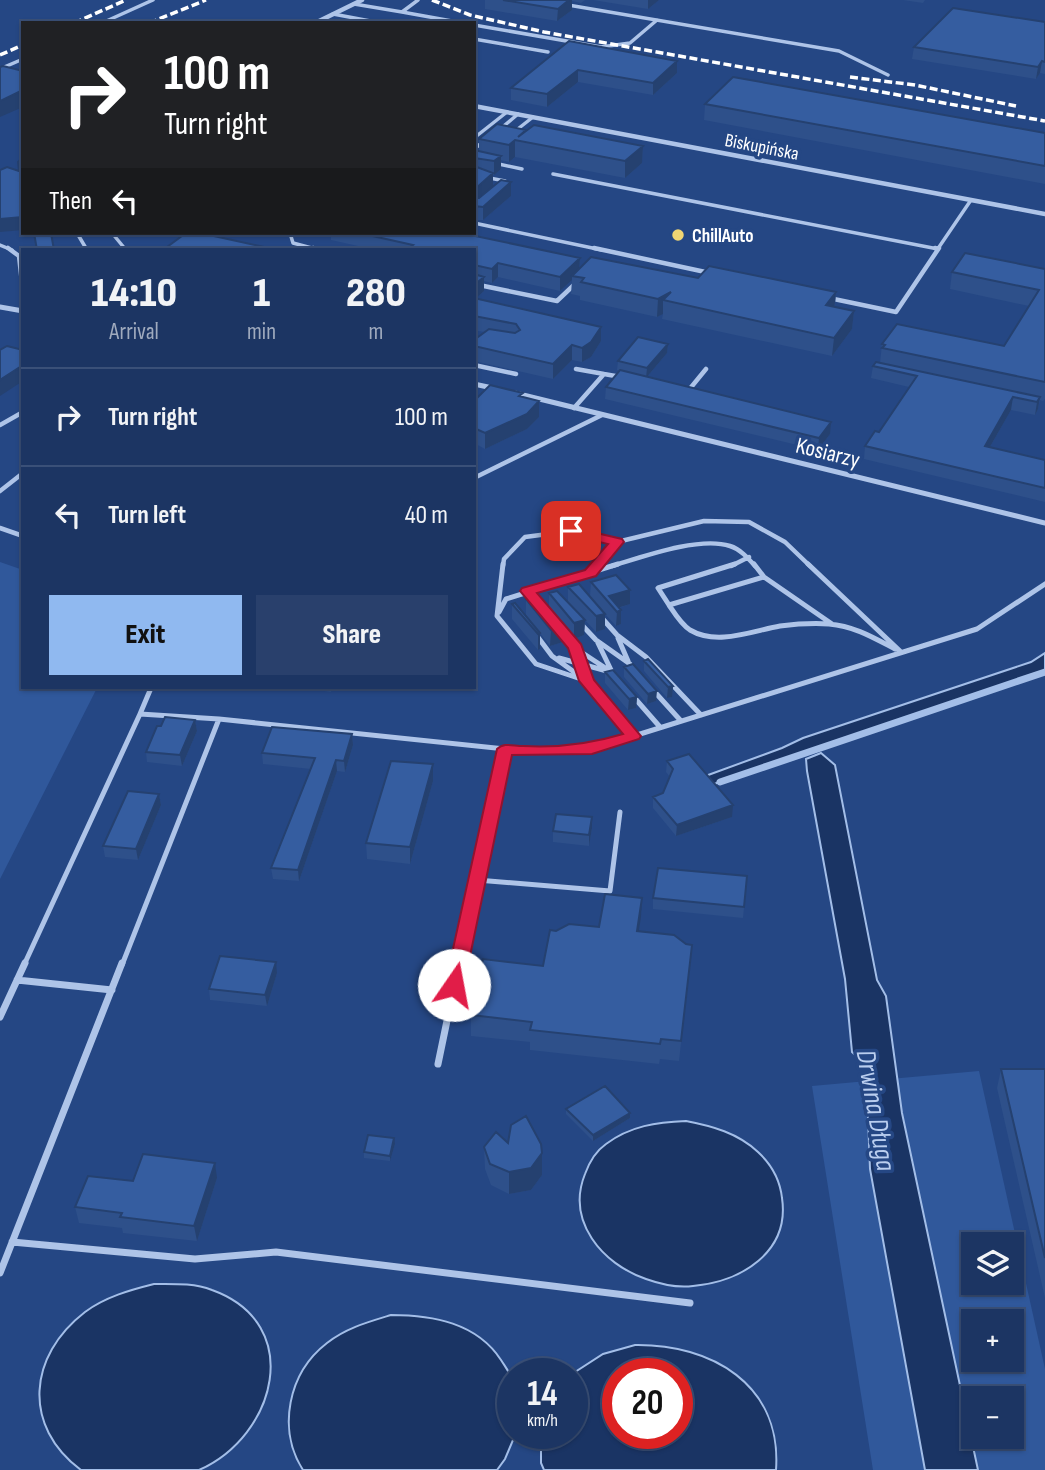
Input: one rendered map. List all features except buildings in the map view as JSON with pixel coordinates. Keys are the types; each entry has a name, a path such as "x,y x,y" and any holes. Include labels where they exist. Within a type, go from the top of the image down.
{"street":[{"path":"319,21 362,0"},
{"name":"Biskupińska","path":"476,106 1045,214"},
{"path":"0,307 21,311"},
{"path":"476,384 499,390"},
{"name":"Kosiarzy","path":"512,393 1045,523"}],"lane":[{"path":"106,21 153,0"},
{"path":"402,12 418,0"},
{"path":"354,4 452,21"},
{"path":"566,4 839,51 888,75"},
{"path":"333,14 366,21"},
{"path":"476,25 601,47 630,43 657,20"},
{"path":"476,39 548,52"},
{"path":"0,69 21,59"},
{"path":"476,136 507,112"},
{"path":"476,147 518,114"},
{"path":"513,133 534,117"},
{"path":"490,136 501,135"},
{"path":"486,162 522,169"},
{"path":"553,174 938,249"},
{"path":"476,175 508,182 498,191"},
{"path":"818,295 896,312 971,200"},
{"path":"476,223 713,273"},
{"path":"291,235 293,243 312,248"},
{"path":"0,245 19,256 21,274"},
{"path":"600,260 608,251"},
{"path":"476,284 556,301 582,276"},
{"path":"476,365 516,374"},
{"path":"576,369 628,379"},
{"path":"688,391 706,369"},
{"path":"574,408 604,374"},
{"path":"676,389 700,394"},
{"path":"0,425 21,413"},
{"path":"476,477 602,415"},
{"path":"0,491 21,475"},
{"path":"587,681 536,664 496,616 504,559 525,537 571,531 617,542 704,521 749,522 785,542 901,652"},
{"path":"0,528 21,535"},
{"path":"590,573 617,542"},
{"path":"496,616 506,599 527,591 694,545 727,544 749,557 764,577 832,624"},
{"path":"749,557 725,569 658,587 675,618 698,635 731,638 780,627 832,624 854,629 901,652"},
{"path":"668,605 764,577"},
{"path":"568,579 576,588"},
{"path":"140,714 219,719 525,751 592,749 976,629 1045,584"},
{"path":"545,586 554,595"},
{"path":"527,591 535,600"},
{"path":"506,599 513,608"},
{"path":"593,607 617,635 646,657 701,715"},
{"path":"551,619 575,648 613,673"},
{"path":"579,622 596,640 630,664"},
{"path":"529,627 552,656 587,681 633,736"},
{"path":"617,635 630,664 638,674"},
{"path":"596,640 613,673 621,682"},
{"path":"575,648 587,681"},
{"path":"552,656 613,673"},
{"path":"647,683 681,721"},
{"path":"0,1017 151,689"},
{"path":"629,691 660,727"},
{"path":"0,1273 219,719"},
{"path":"438,1064 505,749"},
{"path":"477,880 610,891 620,812"},
{"path":"17,980 112,990"},
{"path":"12,1242 195,1259 276,1252 690,1303"}],"shaded area":[{"path":"0,562 21,569 21,689 96,689 0,879"},
{"path":"979,1071 1015,1232 961,1232 961,1295 1024,1295 1024,1274 1045,1369 1045,1470 873,1470 812,1086"}],"water":[{"path":"1045,653 1045,672 1042,674 708,786 700,778 803,738 1031,662"},
{"name":"Drwina Długa","path":"821,753 835,765 877,980 886,996 902,1113 961,1390 961,1449 974,1449 978,1470 925,1470 870,1169 866,1065 852,1052 845,979 806,759"},
{"path":"686,1121 724,1131 750,1145 771,1167 782,1198 778,1234 770,1249 758,1261 728,1278 693,1286 669,1285 646,1279 615,1263 602,1252 592,1238 584,1224 580,1208 580,1191 585,1174 593,1157 602,1147 625,1133 644,1126"},
{"path":"154,1284 184,1284 205,1288 242,1306 260,1328 269,1353 270,1380 262,1407 247,1432 226,1454 199,1470 81,1470 62,1452 49,1433 41,1412 43,1370 52,1349 66,1330 85,1312 109,1298"},
{"path":"391,1315 438,1319 467,1330 491,1347 499,1358 497,1358 497,1449 509,1449 497,1470 303,1470 290,1437 289,1420 295,1386 314,1355 334,1338 358,1326"},
{"path":"635,1345 690,1352 715,1361 736,1375 754,1392 767,1414 775,1440 776,1470 544,1470 541,1449 588,1449 588,1364 603,1354"}],"waterway":[{"path":"720,782 1045,672"}],"railway":[{"path":"79,21 126,0"},
{"path":"154,21 206,0"},
{"path":"432,0 470,15 544,32 1045,121"},
{"path":"0,55 21,46"},
{"path":"850,77 915,85 1016,106"}],"place":[{"name":"ChillAuto","path":"678,235"}],"route":[{"path":"454,985 505,749 592,749 633,736 587,681 575,648 527,591 590,573 617,542 571,531"}]}
